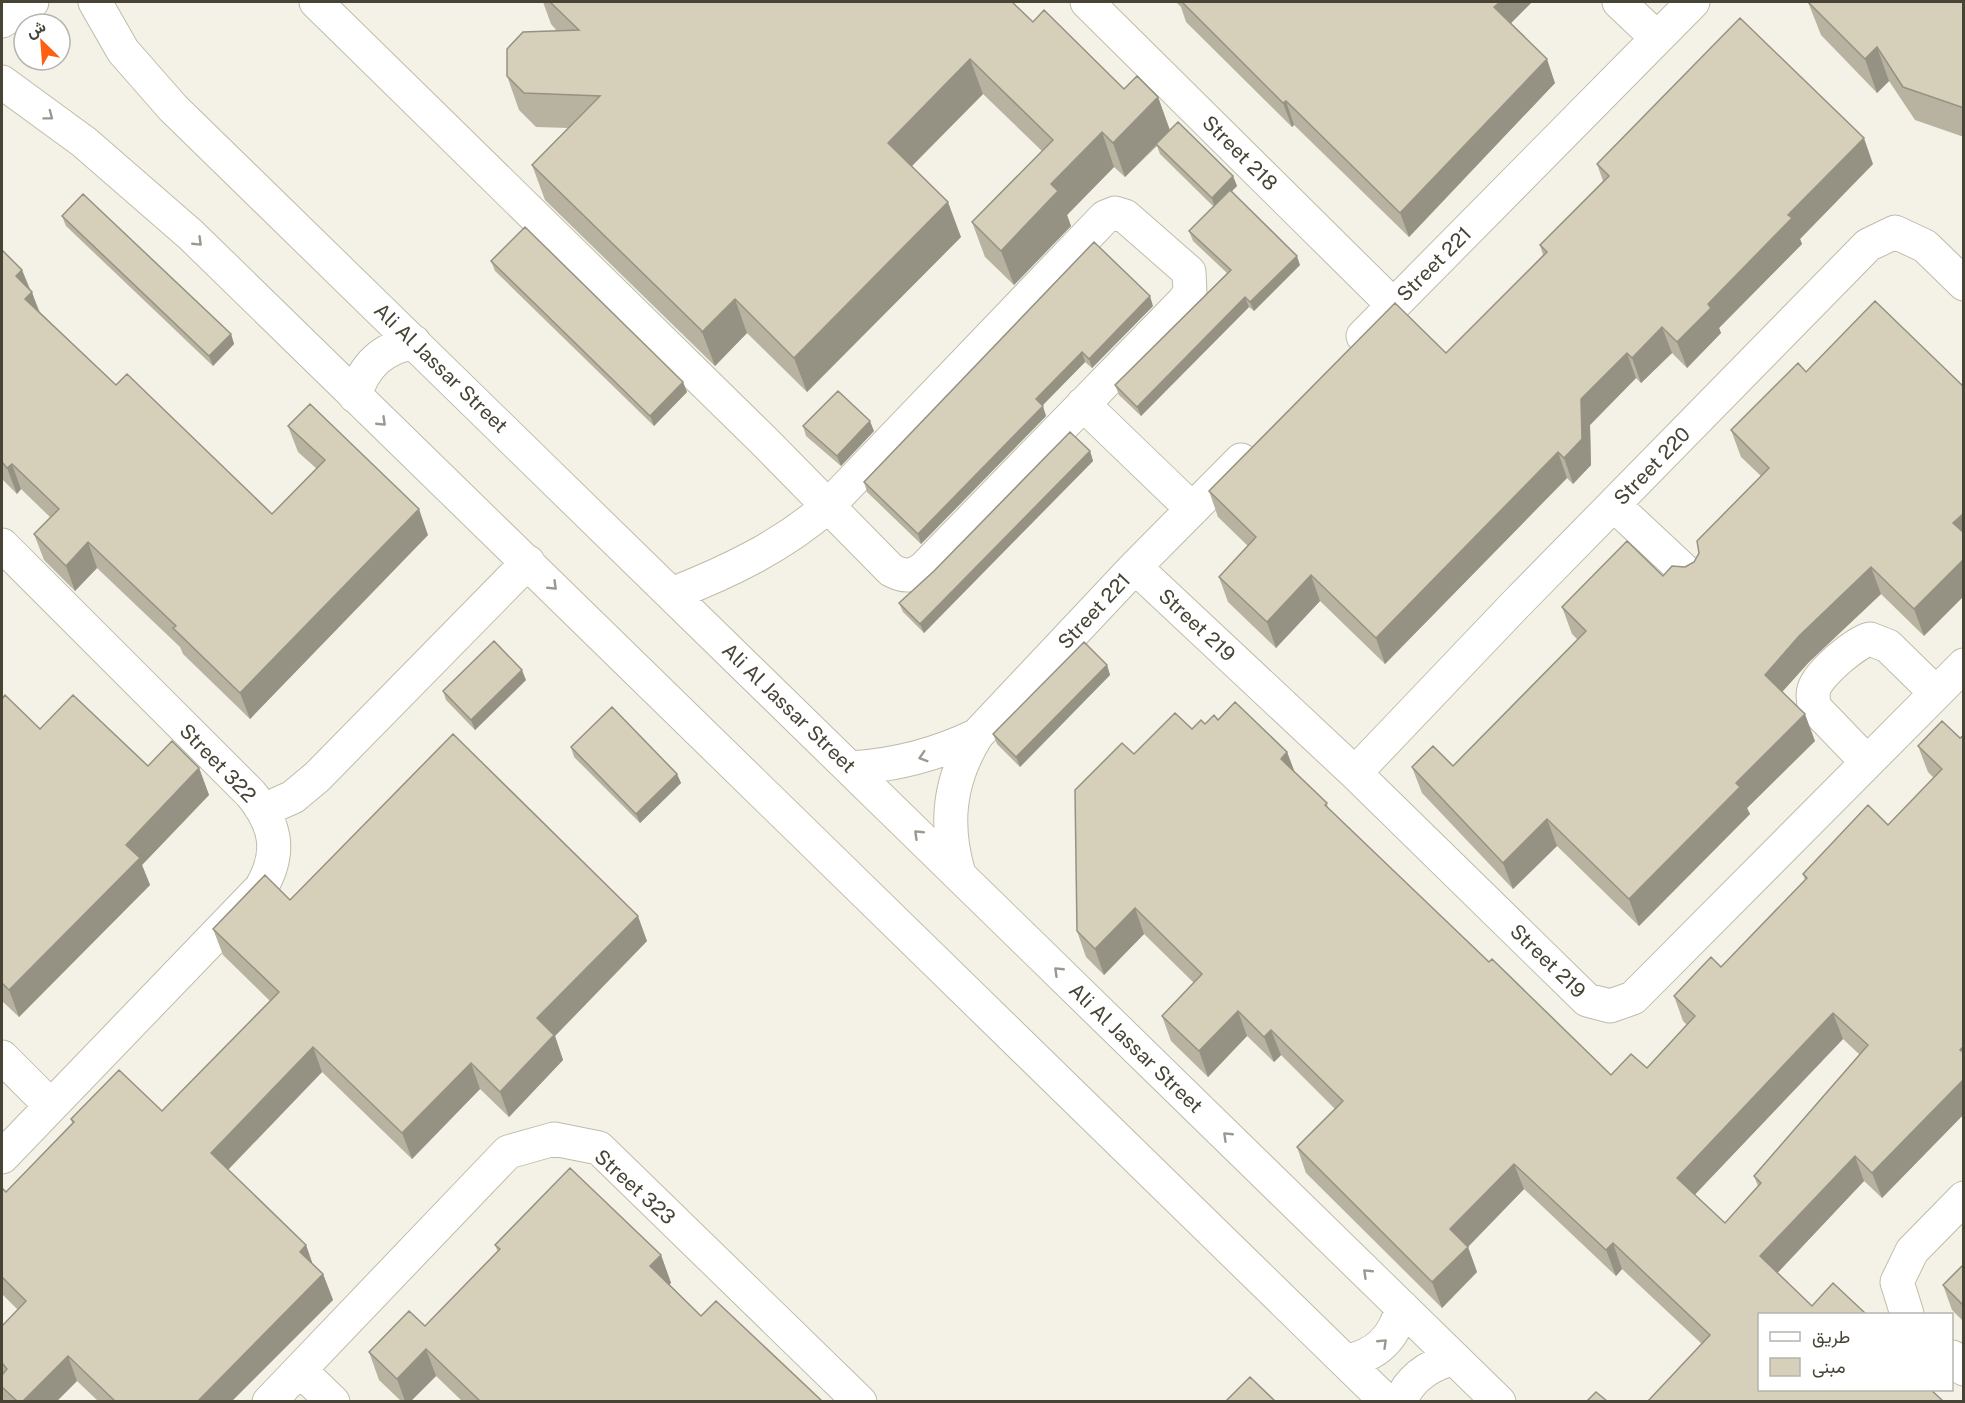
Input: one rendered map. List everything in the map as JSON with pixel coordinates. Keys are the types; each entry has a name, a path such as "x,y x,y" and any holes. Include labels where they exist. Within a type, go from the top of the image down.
{"street":[{"path":"2,21 32,2"},
{"name":"Ali Al Jassar Street","path":"95,2 123,51 147,81 1499,1401"},
{"path":"316,2 828,506 891,570 907,576 916,574 1183,302 1190,293 1192,283 1189,272 1134,222 1115,213 1097,224 828,506 779,542 744,562 672,594"},
{"name":"Street 218","path":"1087,2 1394,305"},
{"path":"1619,2 1657,38"},
{"name":"Street 221","path":"1343,356 1693,2"},
{"path":"2,82 131,181 191,235 1387,1401"},
{"name":"Street 220","path":"1355,772 1868,245 1895,232 1925,246 1964,284"},
{"path":"355,396 360,381 378,357 389,349 414,342"},
{"path":"1083,404 1192,509"},
{"name":"Street 221","path":"959,874 952,849 949,824 951,797 965,754 977,735 1135,567 1259,441"},
{"path":"1614,505 1690,576"},
{"name":"Street 322","path":"2,545 251,794 264,810 272,829 274,851 271,871 261,888 2,1157"},
{"path":"264,810 293,797 311,782 528,562"},
{"name":"Street 219","path":"1135,567 1355,772 1587,1000 1610,1006 1633,998 1964,665"},
{"path":"1867,762 1815,708 1812,698 1820,679 1853,646 1870,639 1888,646 1936,693"},
{"name":"Street 221","path":"851,768 916,760 948,749 977,735"},
{"path":"2,1058 50,1105"},
{"name":"Street 323","path":"269,1401 508,1152 554,1139 598,1148 860,1401"},
{"path":"1908,1313 1897,1282 1912,1251 1964,1198"},
{"path":"1346,1361 1359,1359 1381,1347 1398,1322 1402,1307"},
{"path":"1400,1401 1417,1376 1441,1362 1454,1358"},
{"path":"1953,1358 1964,1369"},
{"path":"300,1370 333,1401"}],"building":[{"path":"550,2 1012,2 1033,22 1044,10 1124,89 1137,76 1158,97 1113,143 1102,132 1051,184 1058,191 1001,251 972,222 1053,140 970,59 888,143 948,202 794,358 735,299 702,332 532,165 600,96 524,93 507,76 507,49 523,32 579,30"},
{"path":"1182,2 1500,2 1494,7 1547,59 1400,213 1286,101 1283,103"},
{"path":"1808,2 1964,2 1964,108 1903,87 1877,47 1865,59"},
{"path":"1740,18 1864,138 1788,215 1792,218 1708,304 1711,308 1677,342 1662,327 1632,358 1627,353 1581,399 1582,439 1564,458 1558,452 1376,638 1311,575 1267,622 1219,577 1256,537 1209,491 1395,303 1446,353 1547,252 1540,245 1609,176 1597,164"},
{"path":"1178,122 1233,176 1212,198 1156,144"},
{"path":"1230,190 1297,256 1250,302 1245,297 1137,407 1115,385 1231,270 1189,231"},
{"path":"83,194 231,334 209,356 62,216"},
{"path":"525,227 683,382 650,416 491,261"},
{"path":"1094,242 1150,296 1089,359 1082,352 1036,399 1043,406 918,534 864,482"},
{"path":"2,250 22,270 16,276 32,292 25,299 116,385 127,374 272,514 325,460 288,426 310,404 419,509 240,693 173,628 176,626 88,542 66,566 34,534 59,509 12,464 7,468 2,462"},
{"path":"1875,301 1964,387 1964,513 1953,523 1964,533 1964,559 1914,609 1871,567 1799,636 1765,675 1805,714 1736,783 1740,787 1629,899 1547,819 1503,863 1412,767 1433,746 1453,766 1586,631 1562,607 1627,541 1663,576 1672,566 1685,567 1694,562 1699,553 1697,541 1769,468 1731,430 1798,363 1806,372"},
{"path":"838,391 870,421 837,456 803,426"},
{"path":"1070,432 1090,451 920,624 899,603 934,571"},
{"path":"494,641 522,670 471,720 443,691"},
{"path":"1084,642 1107,665 1016,757 993,734"},
{"path":"5,695 40,729 73,695 148,766 172,741 199,768 126,845 140,858 9,990 2,983 2,699"},
{"path":"1235,702 1287,752 1281,759 1327,803 1325,805 1489,962 1492,959 1611,1075 1631,1054 1647,1068 1695,1016 1674,996 1711,957 1721,967 1807,878 1803,874 1868,805 1888,825 1942,769 1918,746 1942,721 1960,738 1964,735 1964,1046 1960,1050 1964,1053 1964,1079 1872,1173 1855,1156 1760,1256 1812,1306 1833,1283 1865,1313 1758,1313 1758,1391 1932,1391 1943,1401 1648,1401 1710,1335 1613,1243 1606,1250 1514,1164 1450,1229 1468,1247 1432,1282 1297,1147 1343,1101 1271,1030 1264,1037 1238,1011 1199,1051 1162,1016 1202,974 1135,908 1095,949 1077,931 1075,790 1122,743 1134,754 1175,713 1192,729 1201,720 1205,724 1214,715 1218,720","holes":["1833,1013 1868,1045 1754,1176 1761,1183 1725,1223 1677,1178"]},
{"path":"612,707 677,774 636,814 571,747"},
{"path":"453,734 638,916 537,1018 554,1035 500,1092 471,1063 402,1133 313,1047 211,1153 306,1245 300,1252 323,1274 198,1401 115,1401 68,1356 23,1401 17,1401 2,1387 2,1375 7,1369 2,1363 2,1326 26,1301 2,1277 3,1189 6,1192 74,1122 71,1119 119,1070 162,1111 279,992 213,929 265,875 290,900"},
{"path":"570,1168 661,1255 650,1266 701,1316 716,1301 822,1401 480,1401 426,1349 397,1379 369,1352 409,1311 425,1326 500,1249 495,1245"},
{"path":"1964,1264 1964,1306 1943,1285"},
{"path":"1250,1377 1275,1401 1226,1401"},
{"path":"1596,1392 1607,1401 1587,1401"}]}
